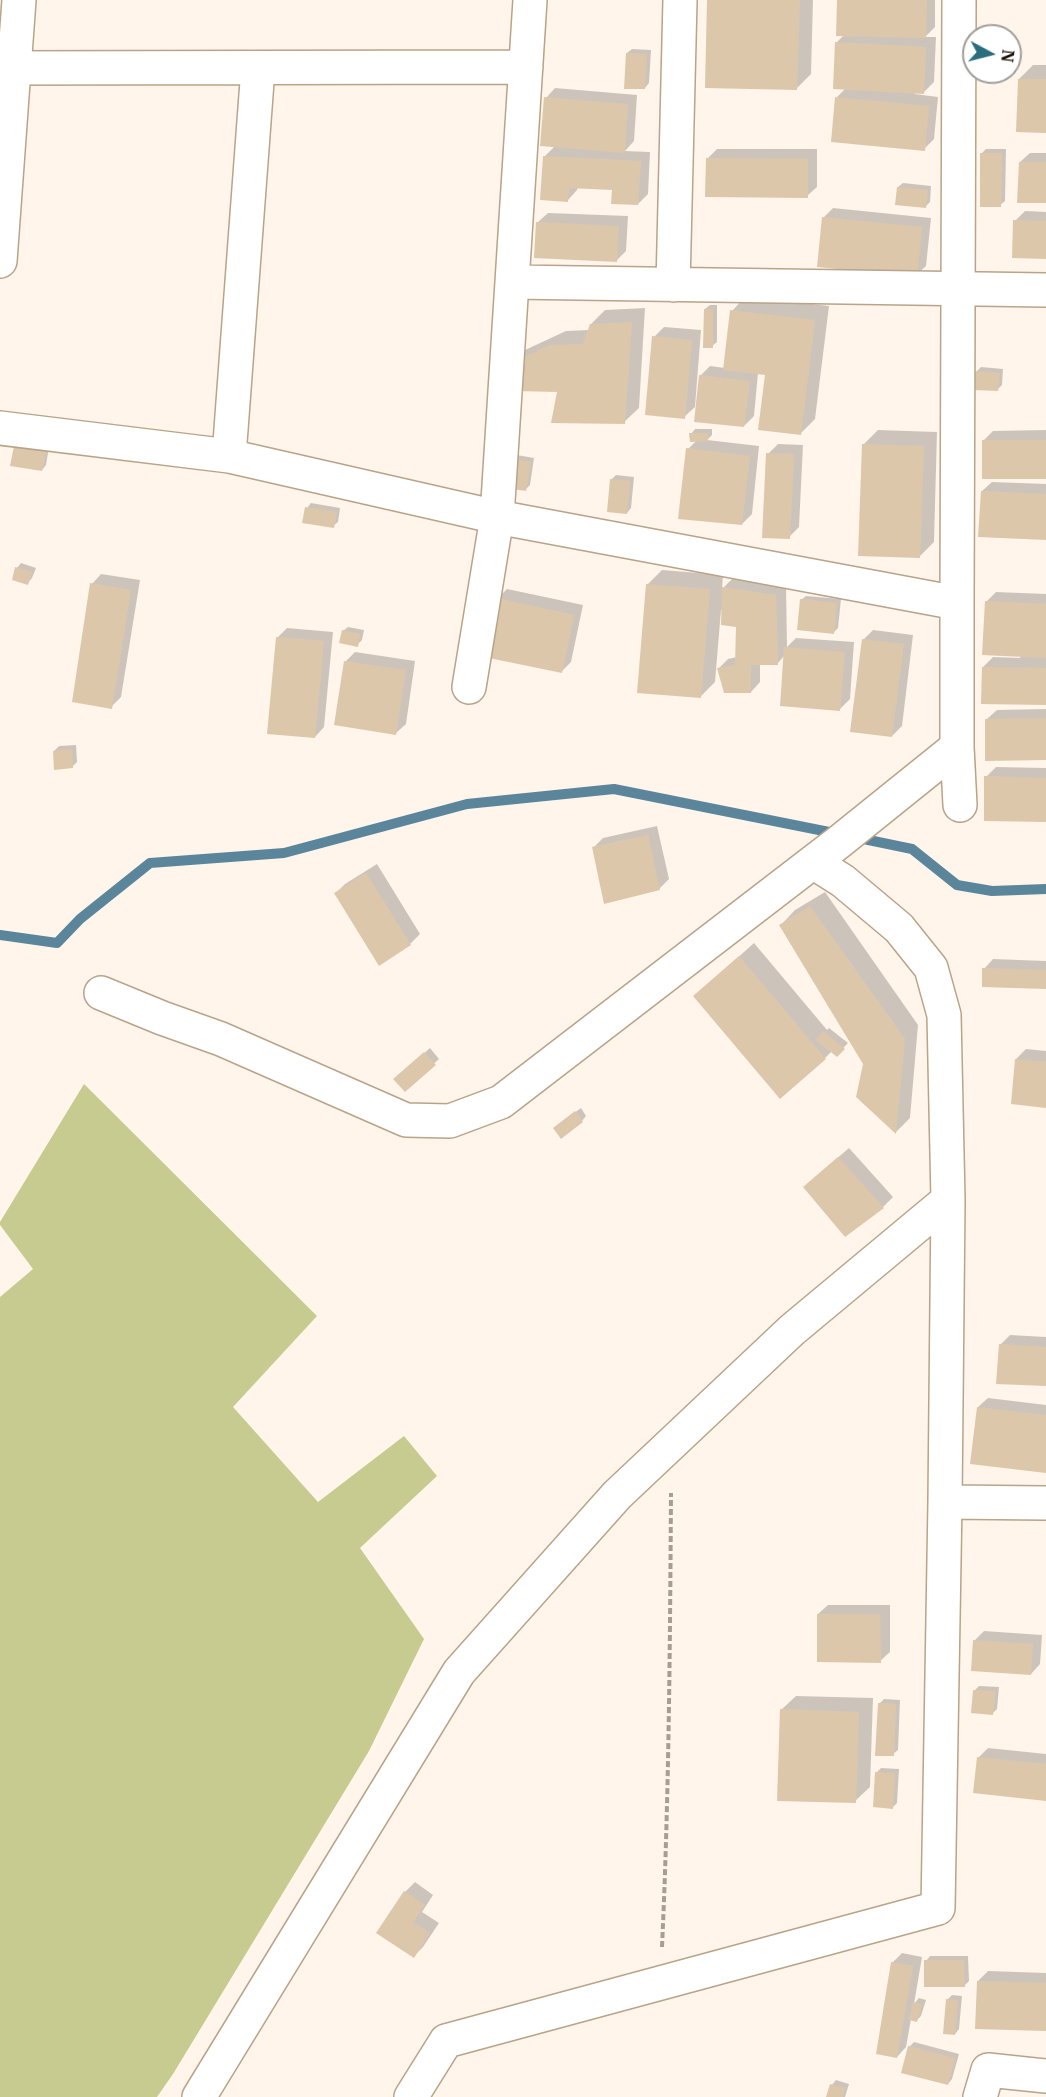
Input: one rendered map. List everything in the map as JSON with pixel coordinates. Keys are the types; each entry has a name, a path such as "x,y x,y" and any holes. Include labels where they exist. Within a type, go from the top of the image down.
{"street":[{"path":"0,261 7,68 19,0"},
{"path":"469,687 497,517 530,0"},
{"path":"673,285 680,0"},
{"path":"959,0 957,747 960,805"},
{"path":"7,68 526,67"},
{"path":"229,456 258,68"},
{"path":"513,282 1046,290"},
{"path":"0,428 229,456 497,517 957,603"},
{"path":"101,993 221,1039 406,1120 450,1121 501,1102 886,806 957,747"},
{"path":"411,2097 446,2042 938,1908 948,1200 944,1015 932,968 899,928 843,881 813,862"},
{"path":"200,2097 459,1672 617,1495 792,1330 948,1200"},
{"path":"945,1502 1046,1503"},
{"path":"980,2097 988,2070 1046,2076"}],"path":[{"path":"668,1981 662,1951 670,1676 671,1444"}],"green space":[{"path":"84,1084 317,1316 233,1407 318,1502 404,1436 437,1476 360,1548 424,1639 369,1751 157,2097 0,2097 0,1297 33,1269 0,1222"}],"building":[{"path":"707,0 800,0 797,90 705,88"},
{"path":"837,0 927,0 926,38 836,36"},
{"path":"835,42 926,47 924,94 833,89"},
{"path":"626,53 647,54 645,89 624,89"},
{"path":"1022,79 1046,79 1046,133 1016,132 1018,84 1022,84"},
{"path":"544,97 628,104 625,153 540,146"},
{"path":"835,97 929,106 925,151 831,142"},
{"path":"980,153 1002,153 1001,207 980,207"},
{"path":"543,156 641,161 638,205 611,204 612,190 569,188 568,202 540,200"},
{"path":"706,158 808,159 808,198 705,197"},
{"path":"1019,162 1046,162 1046,203 1017,203"},
{"path":"897,187 928,190 926,208 895,205"},
{"path":"822,217 922,227 917,277 817,267"},
{"path":"1013,220 1046,221 1046,259 1012,258"},
{"path":"536,222 619,226 617,262 534,258"},
{"path":"704,309 713,309 713,348 703,348"},
{"path":"730,310 815,320 801,435 758,430 765,375 723,370"},
{"path":"632,322 625,424 551,423 557,392 515,391 509,364 550,345 583,344 590,324"},
{"path":"652,336 692,340 685,419 645,415"},
{"path":"975,371 1000,373 998,391 973,390"},
{"path":"699,375 750,381 744,427 694,422"},
{"path":"689,433 708,433 708,441 690,442"},
{"path":"982,440 1046,440 1046,479 982,479"},
{"path":"862,444 924,446 920,558 858,556"},
{"path":"14,446 46,452 42,471 10,466"},
{"path":"686,448 750,456 742,525 678,519"},
{"path":"766,453 794,454 790,539 762,538"},
{"path":"511,459 531,462 526,491 506,488"},
{"path":"610,479 630,481 627,514 607,512"},
{"path":"981,491 1046,494 1046,540 978,537"},
{"path":"305,507 337,512 334,528 302,523"},
{"path":"15,567 32,572 28,585 12,580"},
{"path":"90,583 131,590 112,709 72,702"},
{"path":"646,584 710,589 701,698 637,693"},
{"path":"722,587 776,595 778,665 751,665 751,693 724,693 717,668 735,665 736,627 721,625"},
{"path":"496,598 574,615 562,673 484,657"},
{"path":"800,599 837,603 834,634 797,630"},
{"path":"985,601 1046,604 1046,658 982,655"},
{"path":"342,630 360,634 358,647 339,643"},
{"path":"276,637 324,641 315,738 267,734"},
{"path":"862,639 904,644 892,737 850,732"},
{"path":"784,647 845,652 840,711 780,706"},
{"path":"344,661 406,670 396,735 334,725"},
{"path":"982,667 1046,668 1046,705 981,704"},
{"path":"1046,718 1046,760 985,761 985,719"},
{"path":"72,749 73,768 54,770 53,751"},
{"path":"984,776 1046,778 1046,822 984,821"},
{"path":"648,835 660,890 604,904 592,847"},
{"path":"366,873 411,945 379,966 334,893"},
{"path":"810,906 905,1039 896,1134 856,1097 863,1064 779,925"},
{"path":"739,956 826,1059 780,1099 693,996"},
{"path":"982,968 1046,970 1046,989 982,987"},
{"path":"823,1031 845,1049 837,1057 816,1040"},
{"path":"424,1052 436,1065 405,1092 393,1079"},
{"path":"1015,1059 1046,1062 1046,1108 1011,1104"},
{"path":"575,1111 583,1122 561,1139 553,1128"},
{"path":"838,1157 884,1208 845,1237 803,1187"},
{"path":"999,1344 1046,1347 1046,1386 996,1384"},
{"path":"977,1407 1046,1415 1046,1473 970,1464"},
{"path":"817,1614 880,1614 881,1663 817,1662"},
{"path":"973,1640 1033,1644 1031,1675 971,1671"},
{"path":"973,1690 995,1691 993,1715 971,1713"},
{"path":"878,1703 896,1704 894,1756 875,1756"},
{"path":"780,1709 859,1712 856,1803 777,1801"},
{"path":"977,1757 1046,1764 1046,1801 973,1793"},
{"path":"875,1772 895,1773 893,1809 873,1807"},
{"path":"404,1891 425,1905 413,1922 430,1933 414,1958 376,1933"},
{"path":"924,1960 964,1960 965,1987 924,1987"},
{"path":"891,1962 913,1966 897,2058 876,2054"},
{"path":"977,1981 1046,1983 1046,2031 975,2029"},
{"path":"946,1999 958,2000 955,2035 943,2034"},
{"path":"913,2002 922,2004 917,2022 909,2020"},
{"path":"908,2046 955,2058 948,2085 901,2073"},
{"path":"830,2084 845,2088 843,2097 826,2097"}],"waterway":[{"path":"0,935 57,943 80,919 150,863 284,853 467,804 614,789 839,834"},
{"path":"854,837 912,849 957,885 992,891 1046,889"}]}
